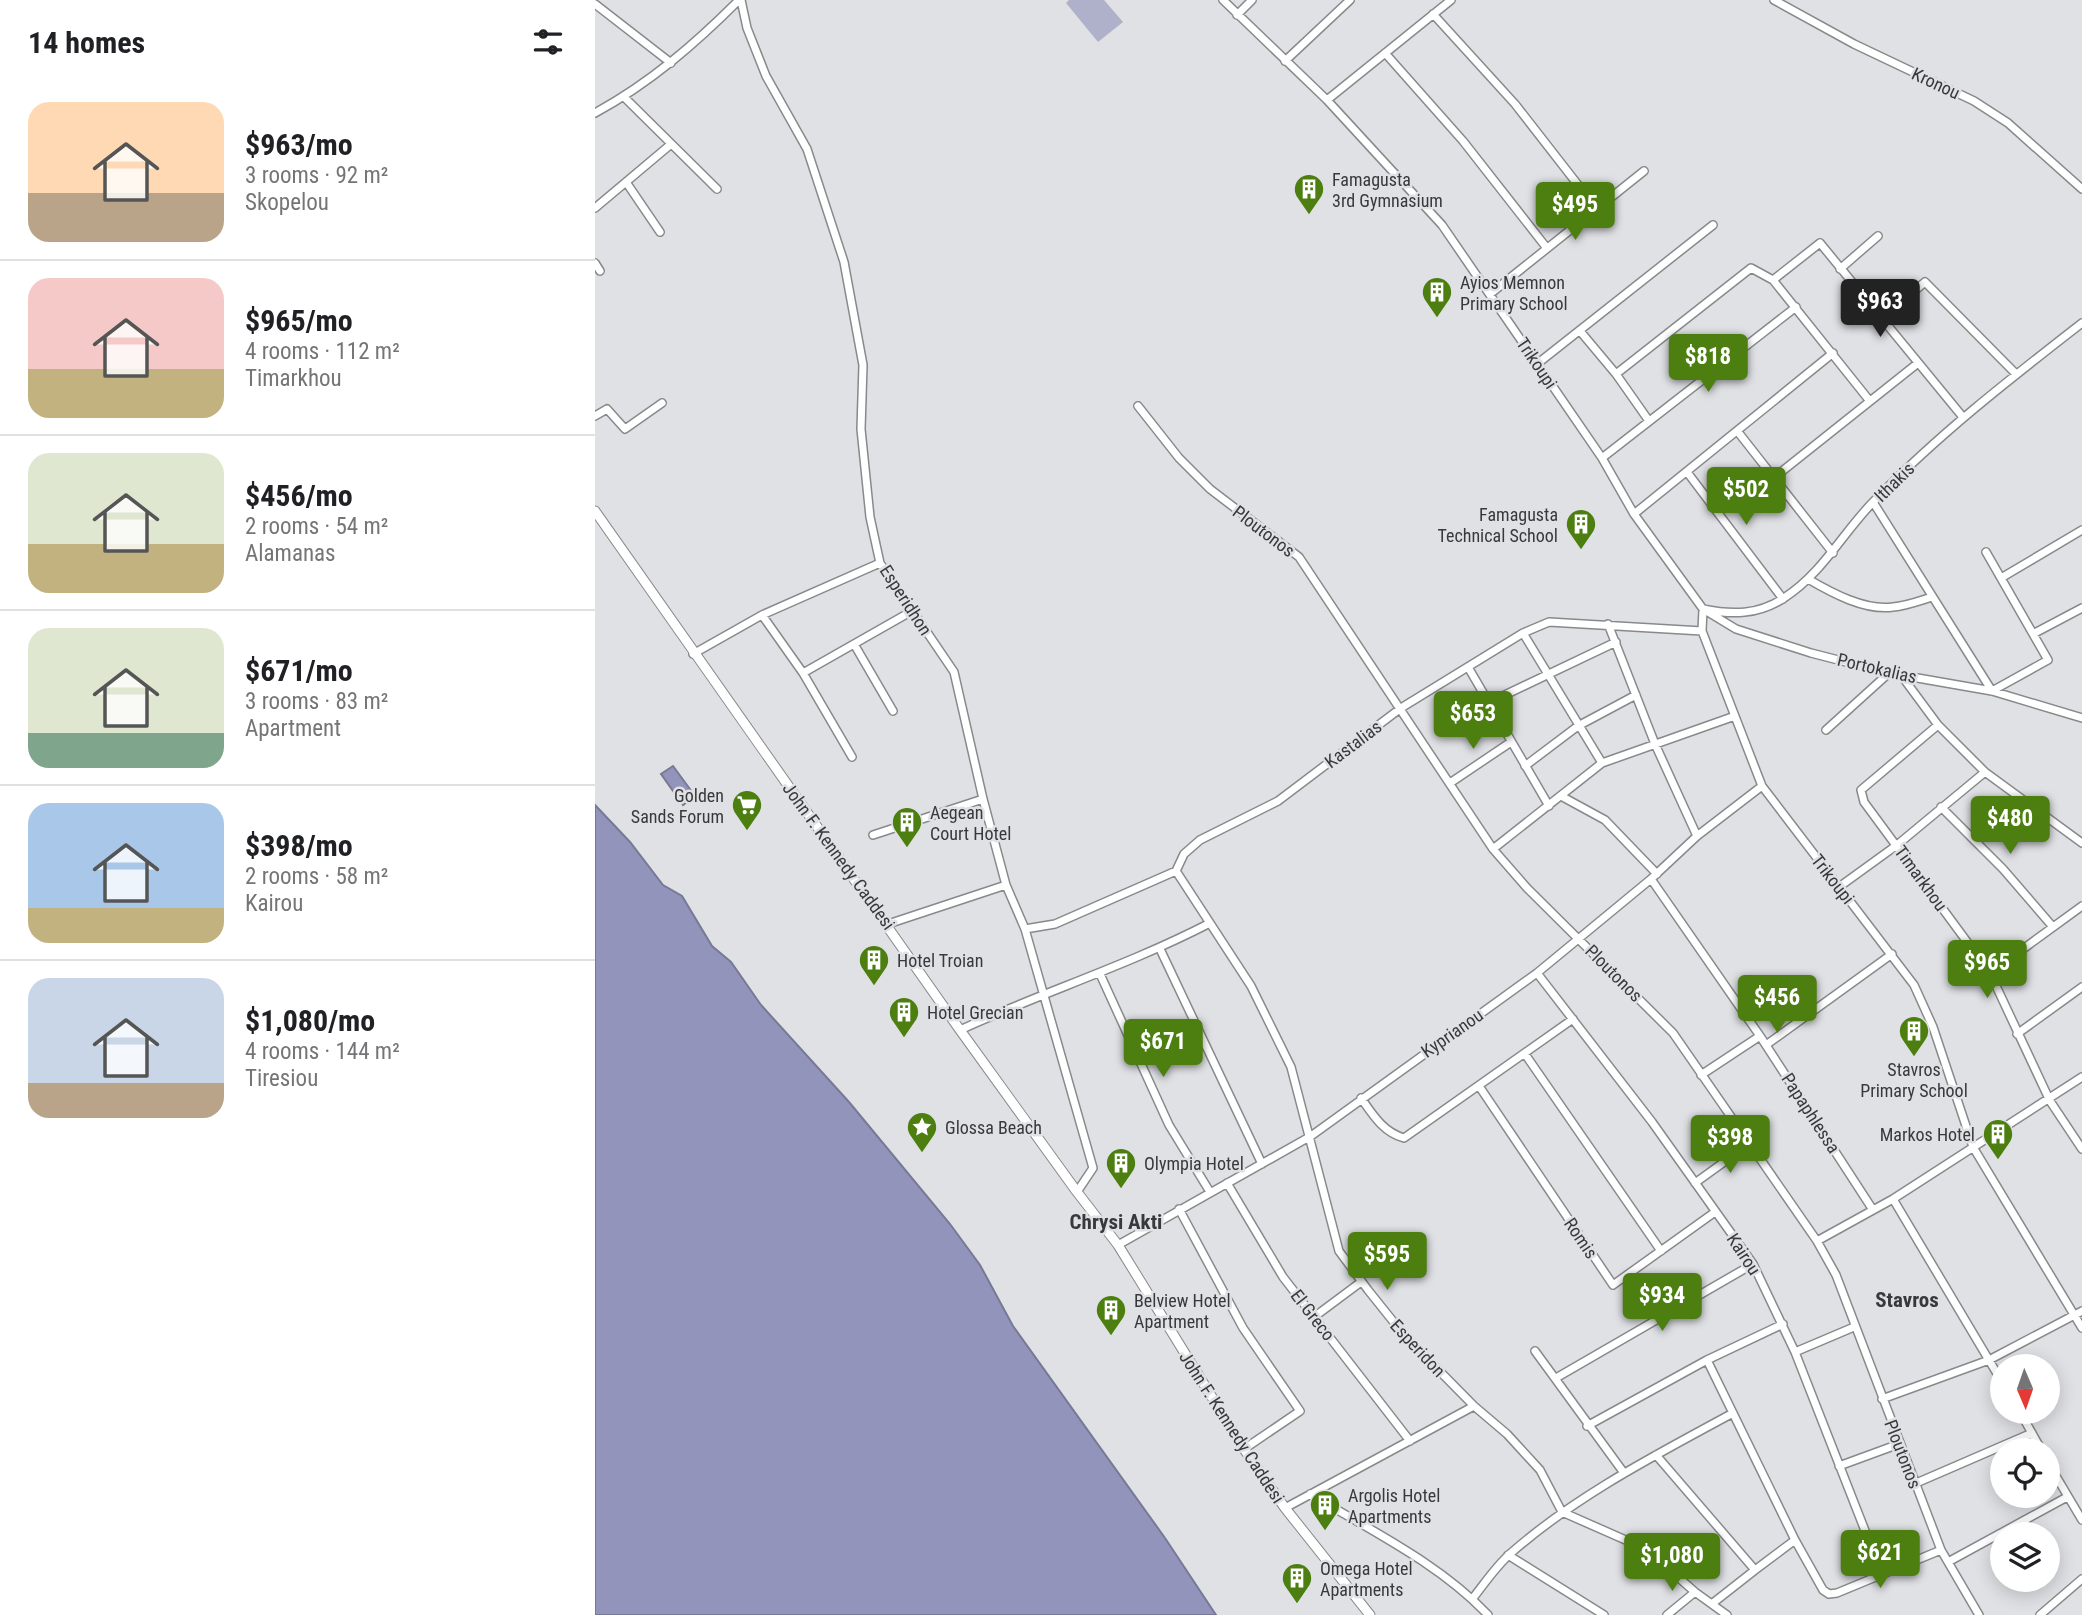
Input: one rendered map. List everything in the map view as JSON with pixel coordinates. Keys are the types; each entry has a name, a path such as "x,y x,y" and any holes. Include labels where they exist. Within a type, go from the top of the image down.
{"street":[{"path":"595,113 624,97 694,46 740,0"},
{"name":"Esperidhon","path":"740,0 747,29 766,76 807,149 844,262 863,365 861,429 870,517 880,563 954,672 1006,886 1025,929 1093,1168 1077,1192"},
{"name":"Trikoupi","path":"1223,0 1327,100 1442,225 1602,458 1634,514 1687,589"},
{"path":"1237,15 1252,0"},
{"path":"1285,61 1350,0"},
{"path":"1327,100 1451,0"},
{"name":"Kronou","path":"1774,0 1854,44 1974,101 2008,123 2082,189"},
{"path":"595,4 671,63"},
{"path":"1433,14 1515,104 1596,208"},
{"path":"1385,53 1462,141 1546,247"},
{"path":"624,97 717,189"},
{"path":"595,208 670,145"},
{"path":"1490,294 1644,171"},
{"path":"626,182 660,232"},
{"path":"1537,364 1713,225"},
{"path":"1840,269 1878,236"},
{"path":"1773,280 1820,243 1962,416"},
{"path":"595,263 600,271"},
{"path":"1616,374 1751,268 1773,280 1869,400"},
{"path":"1881,319 1925,282 2016,374"},
{"path":"1602,458 1796,307"},
{"name":"Ithakis","path":"1703,609 1728,614 1752,612 1783,599 1808,579 1833,553 1873,502 1962,416 2082,323"},
{"path":"1580,331 1616,374 1649,421"},
{"path":"1634,514 1833,353"},
{"path":"1776,476 1918,363"},
{"path":"595,416 607,408 625,429 662,403"},
{"name":"Ploutonos","path":"1138,406 1179,458 1210,489 1299,556 1493,849 1527,888 1673,1033 1817,1241 1836,1275 1941,1550 1979,1615"},
{"path":"1738,432 1776,476 1833,553"},
{"path":"1687,472 1783,599"},
{"path":"1873,502 1992,691 2048,660 1986,552"},
{"name":"John F. Kennedy Caddesi","path":"595,511 598,524 888,924 960,1030 1118,1245 1244,1449 1285,1508 1370,1615"},
{"path":"2001,578 2082,530"},
{"path":"693,654 762,615 880,563"},
{"path":"1808,579 1829,592 1861,603 1892,608 1932,597"},
{"name":"Portokalias","path":"1687,589 1703,609 1736,629 1889,673 1992,691 2082,718"},
{"path":"2033,634 2082,608"},
{"name":"Trikoupi","path":"1703,609 1702,631 1762,786 1914,985 1933,1027 1973,1147 2078,1313 2082,1328"},
{"path":"803,673 912,611"},
{"path":"762,615 803,673 852,757"},
{"name":"Kastalias","path":"1025,929 1055,924 1176,870 1184,853 1200,840 1278,800 1401,708 1523,633 1549,622 1702,631"},
{"path":"1608,624 1655,744 1697,836"},
{"path":"1523,633 1602,763"},
{"path":"1488,703 1616,642"},
{"path":"855,644 893,711"},
{"path":"1468,667 1549,806"},
{"path":"1826,730 1889,673"},
{"path":"1900,675 1938,725 1985,772 2082,843"},
{"path":"1525,766 1578,726 1636,695"},
{"path":"1493,849 1602,763 1735,716"},
{"name":"Timarkhou","path":"1938,725 1861,790 1864,802 1990,973 2050,1101 2082,1149"},
{"path":"1450,783 1511,742"},
{"path":"1839,887 1897,845 1985,772"},
{"name":"Kyprianou","path":"1118,1245 1311,1136 1537,973 1654,877 1697,836 1762,786"},
{"name":"Papaphlessa","path":"1561,796 1605,820 1654,877 1873,1210"},
{"path":"873,835 983,799"},
{"path":"1941,807 2003,869 2053,927"},
{"name":"Esperidon","path":"1176,870 1251,986 1291,1067 1339,1251 1404,1335 1540,1469 1562,1512"},
{"path":"888,924 1006,886"},
{"path":"1990,973 2082,906"},
{"path":"960,1030 1044,992 1100,974 1160,949 1210,923"},
{"path":"1160,949 1262,1164"},
{"path":"1766,1045 1892,954"},
{"name":"Kairou","path":"1537,973 1753,1264 1795,1352 1882,1574"},
{"path":"1100,974 1169,1125 1210,1192"},
{"path":"2017,1034 2082,987"},
{"path":"1361,1098 1377,1121 1392,1135 1404,1139 1573,1019"},
{"path":"1701,1075 1761,1036"},
{"path":"1525,1054 1661,1251"},
{"path":"1817,1241 1893,1199 2050,1101 2082,1077"},
{"name":"Romis","path":"1479,1086 1613,1285 1715,1212"},
{"path":"1695,1183 1749,1144"},
{"name":"El Greco","path":"1227,1183 1283,1277 1409,1441"},
{"path":"1893,1199 1989,1360"},
{"path":"1179,1209 1243,1328 1300,1411 1244,1449"},
{"path":"1556,1378 1753,1264"},
{"path":"1314,1317 1361,1282"},
{"path":"1882,1399 1989,1360 2078,1313"},
{"path":"1587,1426 1707,1360 1783,1324"},
{"path":"1795,1352 1854,1327"},
{"path":"1535,1351 1623,1473"},
{"path":"1707,1360 1795,1540 1823,1590 1829,1594 1837,1593 1941,1550"},
{"path":"1285,1508 1474,1406"},
{"path":"1472,1598 1508,1555 1562,1512 1623,1473 1733,1413"},
{"path":"2027,1424 2035,1438"},
{"path":"1914,1484 2032,1433"},
{"path":"1839,1466 1899,1444"},
{"path":"1656,1455 1755,1570"},
{"path":"2060,1484 2082,1520"},
{"path":"1310,1494 1412,1555 1472,1598 1488,1615"},
{"path":"1948,1562 2067,1497"},
{"path":"1562,1512 1646,1549 1695,1592 1713,1602 1727,1615"},
{"path":"1713,1602 1795,1540"},
{"path":"1508,1555 1604,1615"},
{"path":"2040,1615 2082,1579"},
{"path":"1667,1615 1695,1592"}],"shaded area":[{"path":"1069,0 1104,0 1123,22 1098,42 1066,3"},
{"path":"673,766 695,796 683,805 661,774"},
{"path":"595,805 630,842 663,885 682,896 712,946 731,962 761,1005 849,1102 950,1224 980,1265 1013,1326 1165,1538 1216,1615 595,1615"}],"place":[{"name":"Famagusta 3rd Gymnasium","path":"1309,216"},
{"name":"Ayios Memnon Primary School","path":"1437,319"},
{"name":"Famagusta Technical School","path":"1581,551"},
{"name":"Golden Sands Forum","path":"747,832"},
{"name":"Aegean Court Hotel","path":"907,849"},
{"name":"Hotel Troian","path":"874,987"},
{"name":"Hotel Grecian","path":"904,1039"},
{"name":"Stavros Primary School","path":"1914,1058"},
{"name":"Glossa Beach","path":"922,1154"},
{"name":"Markos Hotel","path":"1998,1161"},
{"name":"Olympia Hotel","path":"1121,1190"},
{"name":"Belview Hotel Apartment","path":"1111,1337"},
{"name":"Argolis Hotel Apartments","path":"1325,1532"},
{"name":"Omega Hotel Apartments","path":"1297,1605"}],"district":[{"name":"Chrysi Akti","path":"1116,1222"},
{"name":"Stavros","path":"1907,1300"}]}
